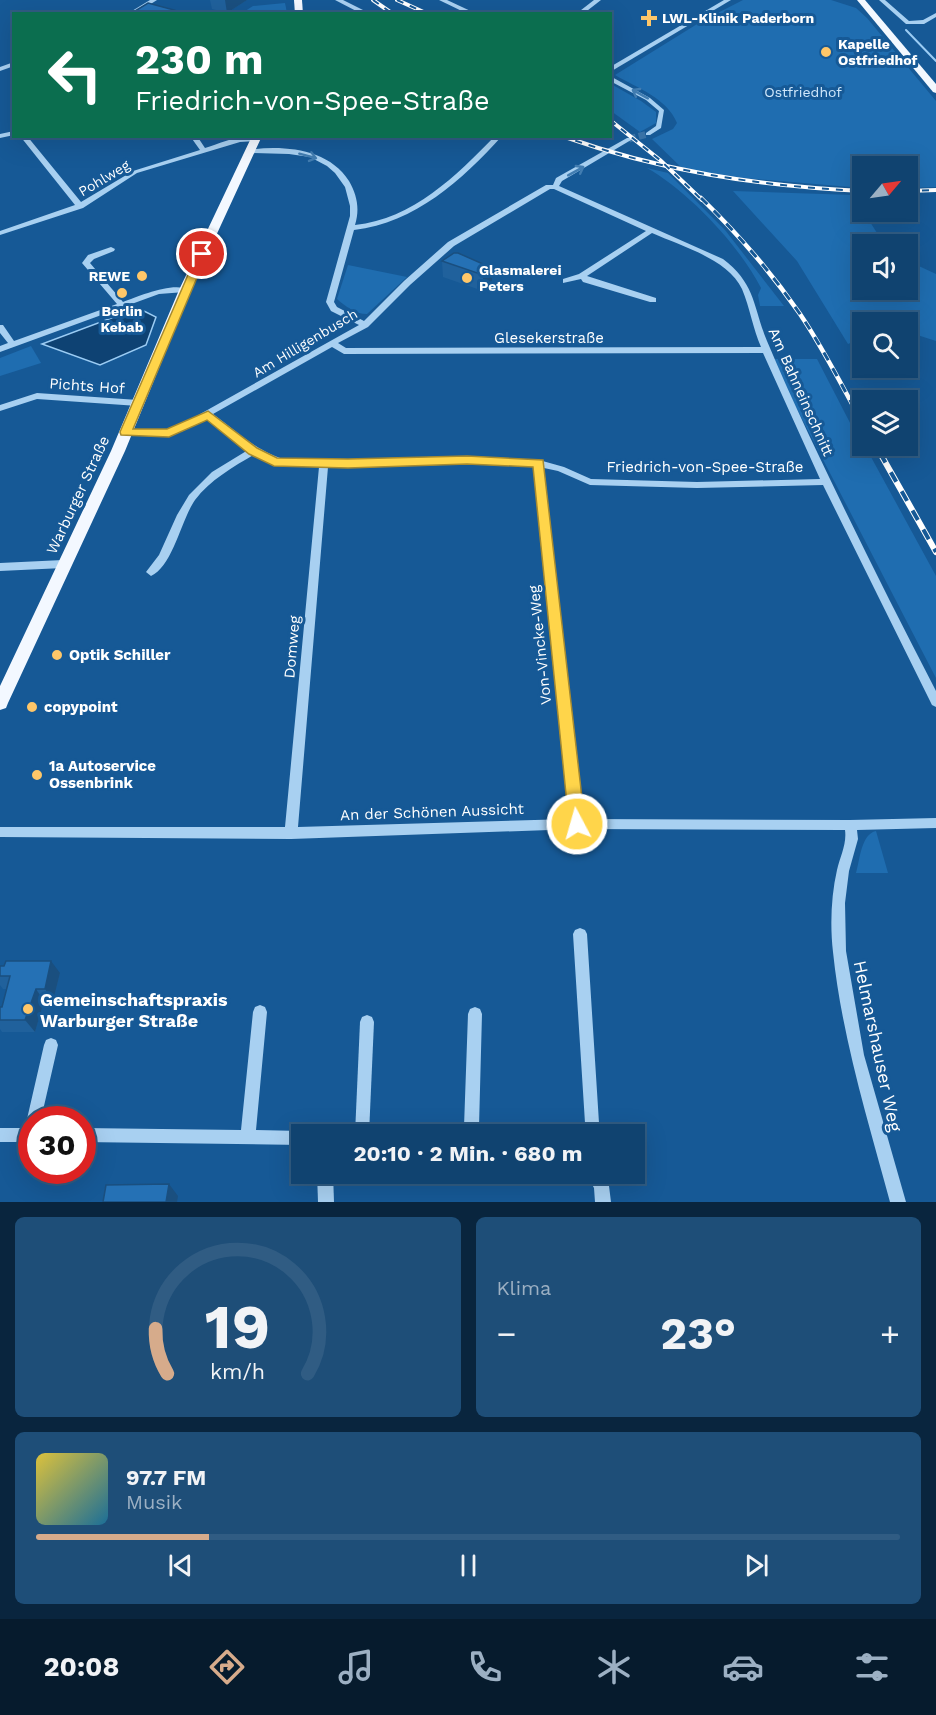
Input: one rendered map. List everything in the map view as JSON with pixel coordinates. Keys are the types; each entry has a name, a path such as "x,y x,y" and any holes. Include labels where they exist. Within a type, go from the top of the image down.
{"main road":[{"path":"861,0 936,90"},
{"name":"Warburger Straße","path":"0,703 126,432 185,290 255,142"}],"street":[{"path":"133,12 154,0"},
{"path":"338,0 364,12"},
{"path":"433,0 469,12"},
{"path":"582,12 598,0"},
{"path":"612,69 728,0"},
{"path":"882,0 908,23 921,23 936,15"},
{"path":"612,79 648,99 662,111 659,127 648,134"},
{"path":"25,138 80,206"},
{"path":"195,138 203,150"},
{"path":"351,228 372,226 404,214 454,179 497,138"},
{"name":"Pohlweg","path":"0,233 80,206 135,172 243,139 310,155 328,164 343,177 349,186 355,210 330,302 334,309 365,325"},
{"name":"Am Hilligenbusch","path":"126,432 169,433 208,415 335,345 365,325 407,282 451,244 549,187 555,187 559,180 629,139"},
{"name":"Am Bahneinschnitt","path":"555,187 720,261 736,273 749,295 756,327 825,482 936,702"},
{"path":"566,281 582,276 652,230"},
{"path":"111,249 90,257 86,263 122,305"},
{"path":"582,276 586,280 653,300"},
{"path":"0,349 158,292 185,290"},
{"path":"0,327 13,345"},
{"name":"Glesekerstraße","path":"335,345 344,351 766,350"},
{"name":"Pichts Hof","path":"0,408 37,396 138,403"},
{"name":"Friedrich-von-Spee-Straße","path":"208,415 253,451 274,462 324,464 467,460 539,463 561,469 590,482 687,484 825,482"},
{"path":"151,572 163,560 186,506 200,488 218,472 253,451"},
{"name":"Von-Vincke-Weg","path":"539,463 577,824"},
{"name":"Domweg","path":"291,833 324,464"},
{"path":"0,567 63,564"},
{"name":"An der Schönen Aussicht","path":"0,832 291,833 577,824 936,823"},
{"name":"Helmarshauser Weg","path":"850,825 852,839 843,871 839,903 839,951 857,1055 897,1202"},
{"path":"580,934 592,1124"},
{"path":"248,1137 260,1012"},
{"path":"471,1124 475,1014"},
{"path":"362,1124 367,1022"},
{"path":"37,1106 51,1045"},
{"path":"0,1135 18,1134"},
{"path":"96,1135 291,1138"},
{"path":"326,1184 326,1202"},
{"path":"600,1184 603,1202"}],"green space":[{"name":"Ostfriedhof","path":"743,0 831,0 856,8 867,18 936,101 936,187 918,188 918,156 852,156 852,187 731,177 684,170 652,139 673,129 677,123 672,114 659,100 615,75 702,21"},
{"path":"285,3 287,12 244,12 253,6"},
{"path":"612,85 656,112 656,123 640,132 612,112"},
{"path":"647,168 668,173 725,230 784,306 760,306 758,295 761,288 740,254 696,205"},
{"path":"733,191 852,195 852,222 870,222 878,234 852,234 852,300 918,300 918,266 936,274 936,341 918,335 918,312 852,312 852,342 848,344 797,261"},
{"path":"348,265 407,277 367,314 358,313 337,299"},
{"path":"31,346 41,363 0,376 0,358"},
{"path":"771,359 817,359 852,427 852,456 870,456 936,576 936,678"},
{"path":"876,831 888,873 856,873 864,842 871,833"}],"shaded area":[{"path":"138,308 156,317 146,345 100,365 42,344"}],"building":[{"path":"148,3 174,10 171,12 133,12"},
{"path":"454,253 492,268 483,275 442,261"},
{"path":"6,961 51,961 45,989 36,989 25,1020 0,1020 0,1007 2,1007 10,976 0,976 0,966 4,966"},
{"path":"169,1184 166,1202 103,1202 106,1185"}],"waterway":[{"path":"906,30 936,61"}],"tunnel":[{"path":"629,139 648,134"}],"railway":[{"path":"373,0 390,12"},
{"path":"397,0 424,12"},
{"path":"612,122 666,165"},
{"path":"568,138 636,159 666,165"},
{"path":"666,165 747,181 852,190"},
{"path":"666,165 702,200"},
{"path":"918,191 936,190"},
{"path":"701,198 753,253 789,298 817,340 852,404"},
{"path":"882,456 936,552"}],"place":[{"name":"LWL-Klinik Paderborn","path":"649,18"},
{"name":"Kapelle Ostfriedhof","path":"826,52"},
{"name":"REWE","path":"142,276"},
{"name":"Glasmalerei Peters","path":"467,278"},
{"name":"Berlin Kebab","path":"122,293"},
{"name":"Optik Schiller","path":"57,655"},
{"name":"copypoint","path":"32,707"},
{"name":"1a Autoservice Ossenbrink","path":"37,775"},
{"name":"Gemeinschaftspraxis Warburger Straße","path":"28,1009"}],"route":[{"path":"202,254 126,432 169,433 208,415 253,451 274,462 348,464 467,460 539,463 577,824"}]}
